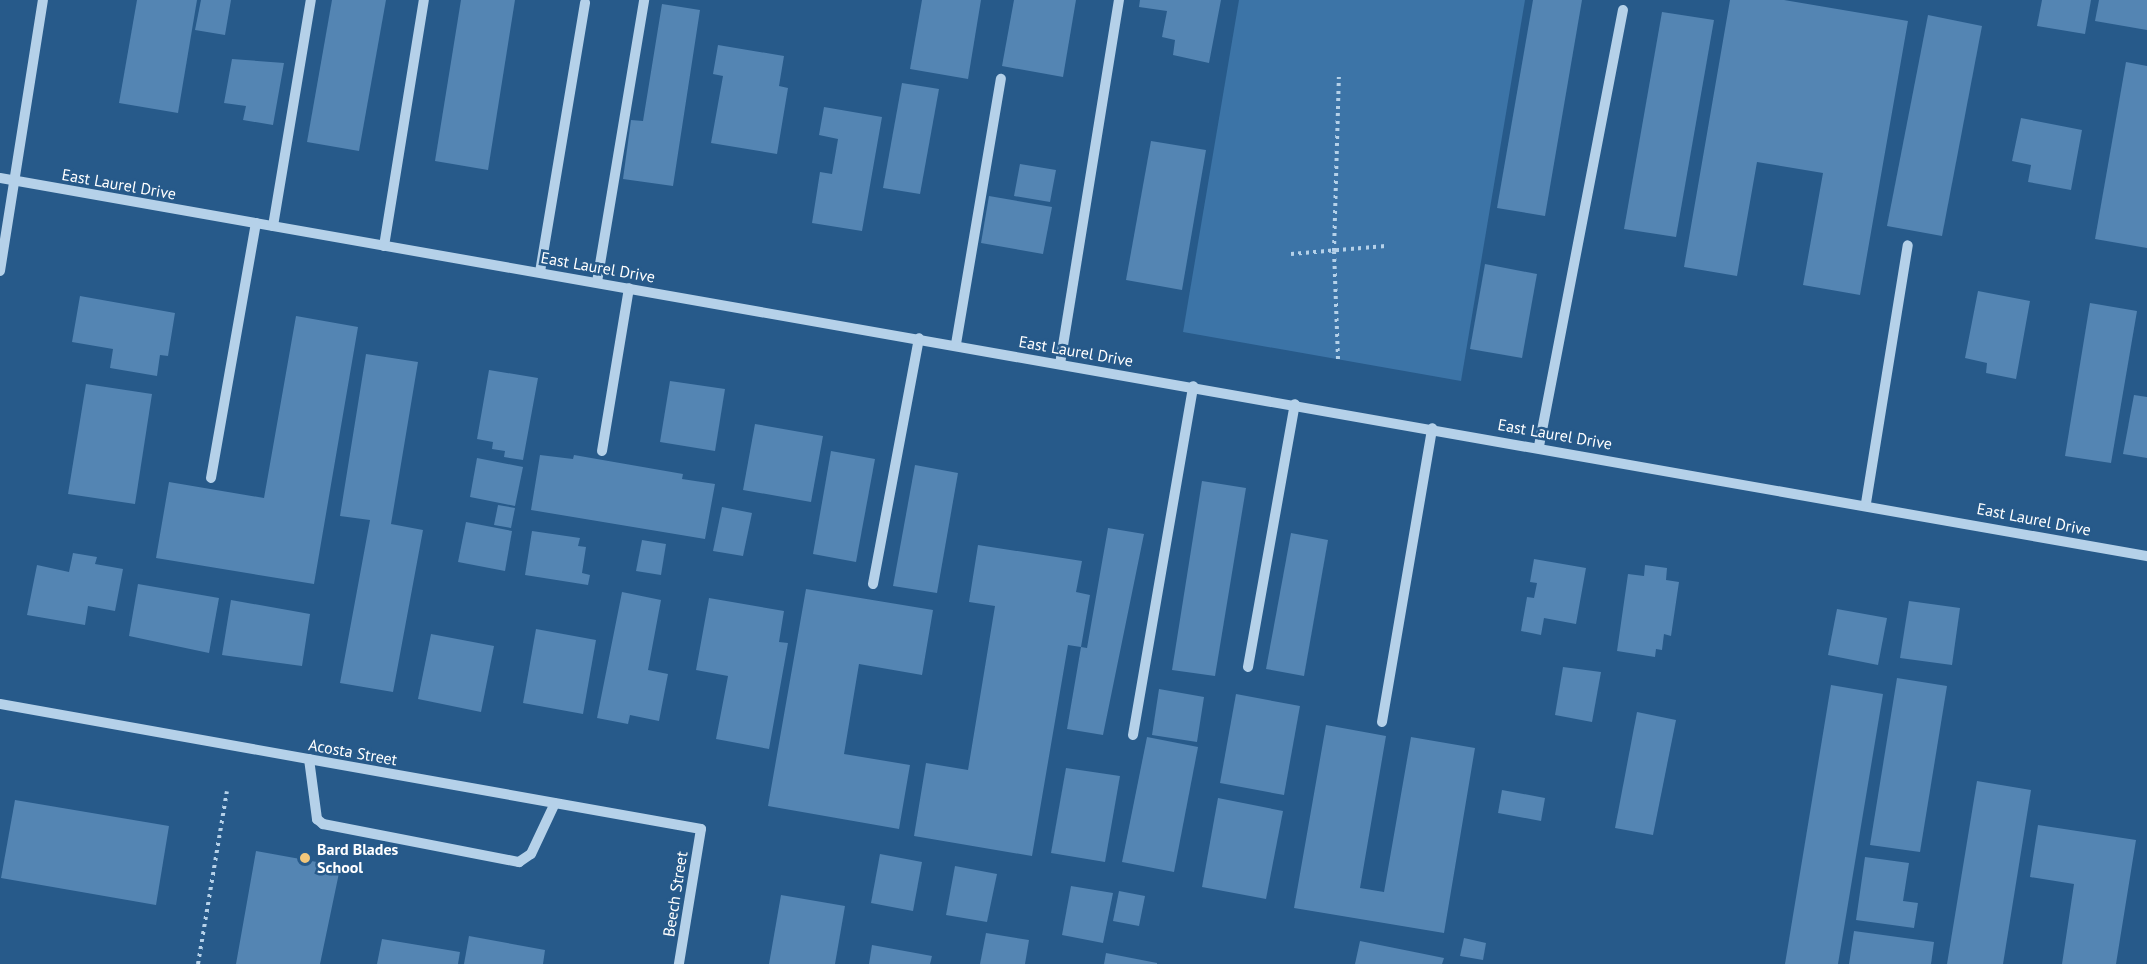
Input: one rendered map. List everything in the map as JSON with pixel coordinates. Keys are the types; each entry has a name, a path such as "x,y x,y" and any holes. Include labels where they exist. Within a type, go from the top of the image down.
{"street":[{"path":"0,271 43,0"},
{"path":"273,226 310,0"},
{"path":"384,246 424,0"},
{"path":"597,282 644,0"},
{"path":"1060,364 1119,0"},
{"path":"540,272 585,3"},
{"path":"1539,446 1623,10"},
{"path":"956,344 1001,79"},
{"name":"East Laurel Drive","path":"0,178 1866,503 2147,556"},
{"path":"211,478 256,223"},
{"path":"1866,503 1908,245"},
{"path":"602,451 629,288"},
{"path":"873,584 919,338"},
{"path":"1132,735 1193,386"},
{"path":"1248,667 1295,404"},
{"path":"1382,722 1432,428"},
{"name":"Acosta Street","path":"0,704 701,829"},
{"path":"309,759 317,819 323,824 519,862 531,854 555,803"},
{"name":"Beech Street","path":"680,964 701,829"}],"path":[{"path":"1338,360 1334,251 1339,77"},
{"path":"1291,254 1386,246"},
{"path":"198,964 227,791"}],"shaded area":[{"path":"1239,0 1525,0 1461,381 1183,332"}],"building":[{"path":"137,0 197,0 178,113 119,103"},
{"path":"201,0 231,0 225,35 195,30"},
{"path":"332,0 386,0 359,151 307,142"},
{"path":"461,0 515,0 488,170 435,161"},
{"path":"922,0 981,0 968,79 910,69"},
{"path":"1014,0 1076,0 1063,77 1002,66"},
{"path":"1140,0 1221,0 1209,63 1173,55 1175,40 1162,37 1167,11 1139,7"},
{"path":"1533,0 1582,0 1545,216 1497,208"},
{"path":"1730,0 1784,0 1908,21 1860,295 1803,285 1823,173 1757,162 1737,276 1684,267"},
{"path":"2042,0 2091,0 2085,34 2037,26"},
{"path":"2099,0 2147,0 2147,30 2095,21"},
{"path":"662,4 700,10 673,186 623,179 631,120 643,121"},
{"path":"1662,12 1714,20 1676,237 1624,229"},
{"path":"1928,15 1982,26 1942,236 1887,226"},
{"path":"718,45 784,56 779,86 788,88 777,154 711,143 723,76 713,74"},
{"path":"232,59 284,63 273,125 243,120 246,106 224,103"},
{"path":"2126,62 2147,66 2147,248 2095,239"},
{"path":"902,83 939,89 920,194 883,188"},
{"path":"824,107 882,117 862,231 812,223 820,172 832,174 838,139 819,135"},
{"path":"2021,118 2082,130 2071,190 2028,182 2031,165 2012,161"},
{"path":"1151,141 1206,150 1182,290 1126,280"},
{"path":"1020,164 1056,170 1050,202 1014,196"},
{"path":"989,196 1052,207 1043,254 981,243"},
{"path":"1485,264 1537,274 1522,358 1470,349"},
{"path":"1978,291 2030,301 2016,379 1986,373 1987,363 1965,358"},
{"path":"80,296 175,313 168,356 160,355 157,376 110,368 113,349 72,342"},
{"path":"2090,303 2137,311 2111,463 2065,456"},
{"path":"296,316 358,327 314,584 156,558 169,482 264,498"},
{"path":"366,354 418,362 391,524 423,530 393,692 340,683 370,520 340,516"},
{"path":"489,370 538,378 523,460 504,457 505,451 492,449 493,442 477,439"},
{"path":"670,381 725,389 715,451 660,442"},
{"path":"86,384 152,394 135,504 68,494"},
{"path":"2134,395 2147,397 2147,458 2123,454"},
{"path":"755,424 823,436 811,502 743,490"},
{"path":"831,451 875,459 856,562 813,554"},
{"path":"540,455 573,459 574,455 683,474 682,479 715,484 705,539 531,510"},
{"path":"477,458 523,467 515,506 470,497"},
{"path":"915,465 958,473 937,593 893,586"},
{"path":"1202,481 1246,488 1215,676 1172,670"},
{"path":"498,505 515,508 511,528 494,525"},
{"path":"722,507 752,513 743,556 713,551"},
{"path":"466,522 512,531 505,571 458,562"},
{"path":"1108,528 1144,534 1103,735 1067,729 1081,647 1087,648"},
{"path":"532,531 580,538 578,546 586,547 582,573 590,575 588,585 525,575"},
{"path":"1291,533 1328,540 1304,676 1266,669"},
{"path":"642,540 666,544 661,575 636,571"},
{"path":"978,545 1082,561 1076,592 1090,595 1081,647 1068,645 1032,856 914,836 926,763 968,770 995,606 969,602"},
{"path":"73,553 97,557 95,564 123,569 115,611 88,606 85,625 27,615 37,565 69,572"},
{"path":"1534,559 1586,568 1576,624 1544,618 1541,635 1521,631 1527,597 1534,598 1537,583 1530,582"},
{"path":"1645,565 1667,568 1666,580 1679,582 1671,636 1664,634 1662,650 1656,649 1655,657 1617,651 1628,574 1644,576"},
{"path":"138,584 219,598 209,653 129,636"},
{"path":"806,589 933,610 922,675 859,664 844,754 910,765 899,829 768,806"},
{"path":"622,592 661,600 648,670 668,674 659,721 630,715 628,724 597,718"},
{"path":"709,598 784,611 779,642 788,643 769,749 716,739 728,676 696,670"},
{"path":"231,600 310,614 302,666 222,655"},
{"path":"1909,601 1960,608 1952,665 1900,658"},
{"path":"1837,609 1887,618 1878,665 1828,655"},
{"path":"536,629 596,640 583,714 523,703"},
{"path":"431,634 494,646 481,712 418,699"},
{"path":"1563,667 1601,672 1592,722 1555,715"},
{"path":"1897,678 1947,686 1920,852 1870,845"},
{"path":"1831,685 1883,694 1838,964 1785,964"},
{"path":"1159,689 1204,697 1197,742 1152,735"},
{"path":"1236,694 1300,706 1284,795 1220,783"},
{"path":"1637,712 1676,720 1653,835 1615,828"},
{"path":"1326,725 1386,736 1360,888 1384,892 1411,737 1475,748 1444,933 1294,908"},
{"path":"1147,737 1198,747 1174,872 1122,862"},
{"path":"1066,768 1120,776 1105,862 1051,853"},
{"path":"1977,781 2031,790 2003,964 1947,964"},
{"path":"1502,790 1545,798 1541,821 1498,813"},
{"path":"1218,798 1283,811 1266,899 1202,887"},
{"path":"15,800 169,826 156,905 1,878"},
{"path":"2038,825 2136,840 2116,964 2062,964 2074,884 2030,877"},
{"path":"256,851 328,864 326,871 339,873 320,964 236,964"},
{"path":"880,854 922,862 913,911 871,903"},
{"path":"1865,857 1909,863 1903,901 1918,903 1914,928 1856,920"},
{"path":"955,866 997,874 987,922 946,915"},
{"path":"1071,886 1113,893 1103,943 1062,935"},
{"path":"1119,891 1145,896 1139,926 1113,921"},
{"path":"781,895 845,906 835,964 769,964"},
{"path":"1854,931 1934,942 1931,964 1849,964"},
{"path":"986,933 1029,940 1025,964 980,964"},
{"path":"469,936 545,950 543,964 464,964"},
{"path":"1464,938 1486,943 1483,960 1460,956"},
{"path":"382,939 460,952 458,964 377,964"},
{"path":"1360,941 1444,958 1442,964 1355,964"},
{"path":"872,945 932,956 930,964 869,964"},
{"path":"1106,953 1157,963 1157,964 1104,964"}],"place":[{"name":"Bard Blades School","path":"305,858"}]}
